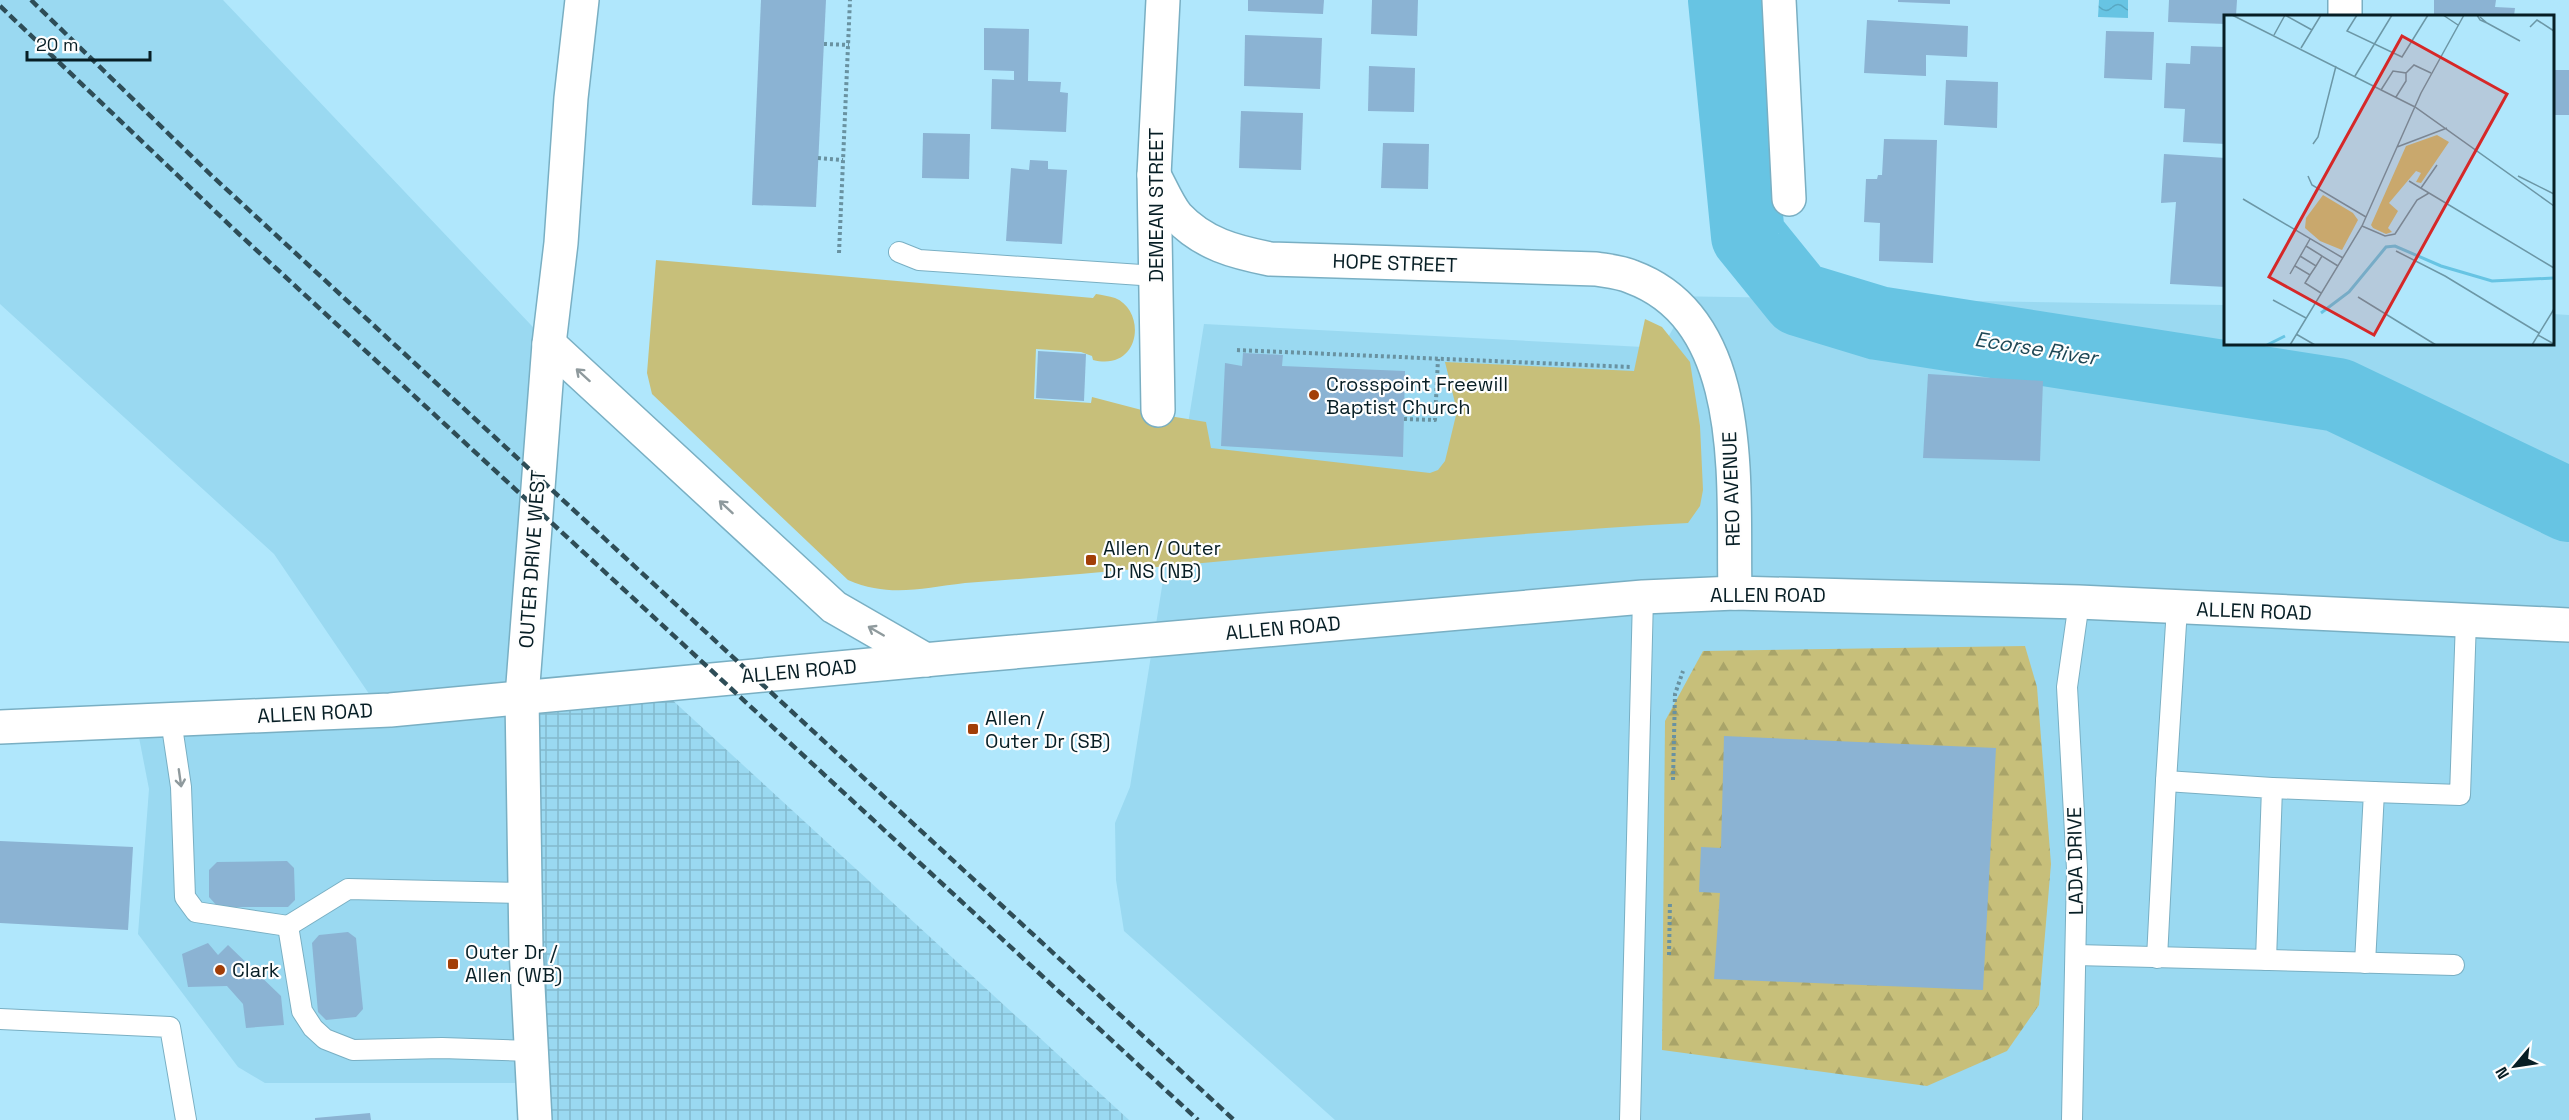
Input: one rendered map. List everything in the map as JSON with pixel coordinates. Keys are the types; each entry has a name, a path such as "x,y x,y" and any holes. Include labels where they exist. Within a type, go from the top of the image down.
{"main road":[{"name":"OUTER DRIVE WEST","path":"535,1120 525,893 522,697 549,344 561,243 571,98 582,0"},
{"name":"DEMEAN STREET","path":"1158,410 1154,175 1163,0"},
{"path":"1779,0 1789,199"},
{"name":"HOPE STREET","path":"1154,175 1176,215 1194,231 1227,250 1270,259 1596,269 1631,276 1651,286 1664,296"},
{"name":"REO AVENUE","path":"1664,296 1683,311 1699,331 1713,357 1729,422 1735,593"},
{"path":"549,344 834,607 926,660"},
{"name":"ALLEN ROAD","path":"0,727 380,710 1643,597 1735,593 2079,602 2569,625"}],"lane":[{"path":"899,252 919,260 1156,276"},
{"path":"1630,1120 1643,597"},
{"name":"LADA DRIVE","path":"2072,1120 2077,869 2067,687 2079,602"},
{"path":"2157,958 2177,608"},
{"path":"2166,781 2272,788 2460,795 2466,620"},
{"path":"171,720 181,788 185,897 196,912 288,926 348,890 525,893"},
{"path":"2266,960 2272,788"},
{"path":"2365,963 2374,792"},
{"path":"288,926 302,1011 313,1028 325,1039 352,1050 441,1047 531,1051"},
{"path":"2076,955 2454,965"},
{"path":"0,1019 170,1027 186,1120"}],"path":[{"path":"839,253 850,0"},
{"path":"824,44 849,45"},
{"path":"818,158 843,160"},
{"path":"1237,350 1631,367"},
{"path":"1404,419 1435,420 1438,358"},
{"path":"1673,783 1676,694 1683,670"},
{"path":"1669,955 1670,898"}],"shaded area":[{"path":"0,0 223,0 549,344 522,697 533,1083 265,1083 238,1067 138,934 149,789 136,722 380,710 274,554 0,304"},
{"path":"1664,296 2224,305 2224,345 2554,345 2554,314 2569,315 2569,1120 1335,1120 1124,931 1116,880 1115,823 1130,787 1204,324 1662,348 1683,311"},
{"path":"656,685 1129,1120 535,1120 522,697"}],"green space":[{"path":"656,260 1093,298 1096,294 1113,297 1125,305 1132,315 1135,326 1134,338 1129,349 1121,357 1109,361 1093,360 1092,356 1081,352 1036,349 1034,399 1091,403 1092,397 1157,414 1206,422 1211,448 1430,473 1438,470 1445,461 1457,411 1445,362 1634,371 1645,319 1662,327 1690,362 1700,426 1703,490 1700,506 1688,523 1416,543 965,583 920,589 892,590 863,586 848,580 652,394 647,373"},
{"path":"2025,646 2037,687 2051,864 2039,1005 2007,1051 1927,1086 1662,1050 1665,721 1703,651"}],"water":[{"path":"2099,0 2128,0 2128,18 2098,17"}],"building":[{"path":"761,0 826,0 816,207 752,205"},
{"path":"1248,0 1324,0 1323,14 1248,11"},
{"path":"1372,0 1418,0 1417,36 1371,34"},
{"path":"1898,0 1950,0 1950,4 1898,2"},
{"path":"2169,0 2237,0 2236,15 2224,15 2224,24 2168,22"},
{"path":"2434,0 2496,0 2495,7 2515,8 2514,15 2434,15"},
{"path":"1867,20 1968,26 1967,57 1926,55 1926,76 1864,73"},
{"path":"984,28 1029,29 1028,81 1061,82 1060,92 1068,93 1066,132 991,129 992,79 1014,80 1014,71 984,70"},
{"path":"2106,31 2154,32 2152,80 2104,78"},
{"path":"1245,35 1322,38 1320,89 1244,86"},
{"path":"2191,46 2224,47 2224,144 2183,142 2185,109 2164,108 2166,63 2190,64"},
{"path":"1369,66 1415,68 1414,112 1368,111"},
{"path":"2554,70 2569,70 2569,115 2554,115"},
{"path":"1946,80 1998,82 1997,128 1944,125"},
{"path":"1241,111 1303,113 1301,170 1239,168"},
{"path":"923,133 970,134 969,179 922,178"},
{"path":"1884,139 1937,140 1933,263 1879,261 1880,223 1864,222 1866,179 1877,179 1878,175 1882,175"},
{"path":"1383,143 1429,144 1428,189 1381,188"},
{"path":"2164,154 2224,158 2224,287 2170,284 2176,202 2161,203"},
{"path":"1030,160 1048,161 1048,169 1067,170 1062,244 1006,241 1011,168 1029,170"},
{"path":"1038,351 1086,354 1084,401 1036,398"},
{"name":"Crosspoint Freewill Baptist Church","path":"1243,353 1283,355 1282,366 1405,371 1403,457 1221,446 1225,363 1242,366"},
{"path":"1928,374 2043,381 2040,461 1923,458"},
{"path":"1724,736 1996,748 1983,990 1714,979 1720,893 1699,892 1701,847 1721,848"},
{"path":"0,841 133,847 128,930 0,923"},
{"path":"287,861 294,868 295,900 288,907 218,907 209,897 209,870 217,862"},
{"path":"348,932 356,938 363,1009 356,1017 326,1020 318,1012 312,943 319,935"},
{"name":"Clark","path":"208,943 218,955 228,945 281,996 284,1025 246,1028 243,1004 227,986 188,987 182,954"},
{"path":"370,1113 371,1120 315,1120 315,1118"}],"waterway":[{"name":"Ecorse River","path":"1725,0 1748,236 1799,299 1878,323 2338,395 2569,505"}],"railway":[{"path":"31,0 211,175 1234,1120"},
{"path":"0,6 239,234 1198,1120"}],"place":[{"name":"Crosspoint Freewill Baptist Church","path":"1314,395"},
{"name":"Allen / Outer Dr NS (NB)","path":"1091,560"},
{"name":"Allen / Outer Dr (SB)","path":"973,729"},
{"name":"Outer Dr / Allen (WB)","path":"453,964"},
{"name":"Clark","path":"220,970"}]}
